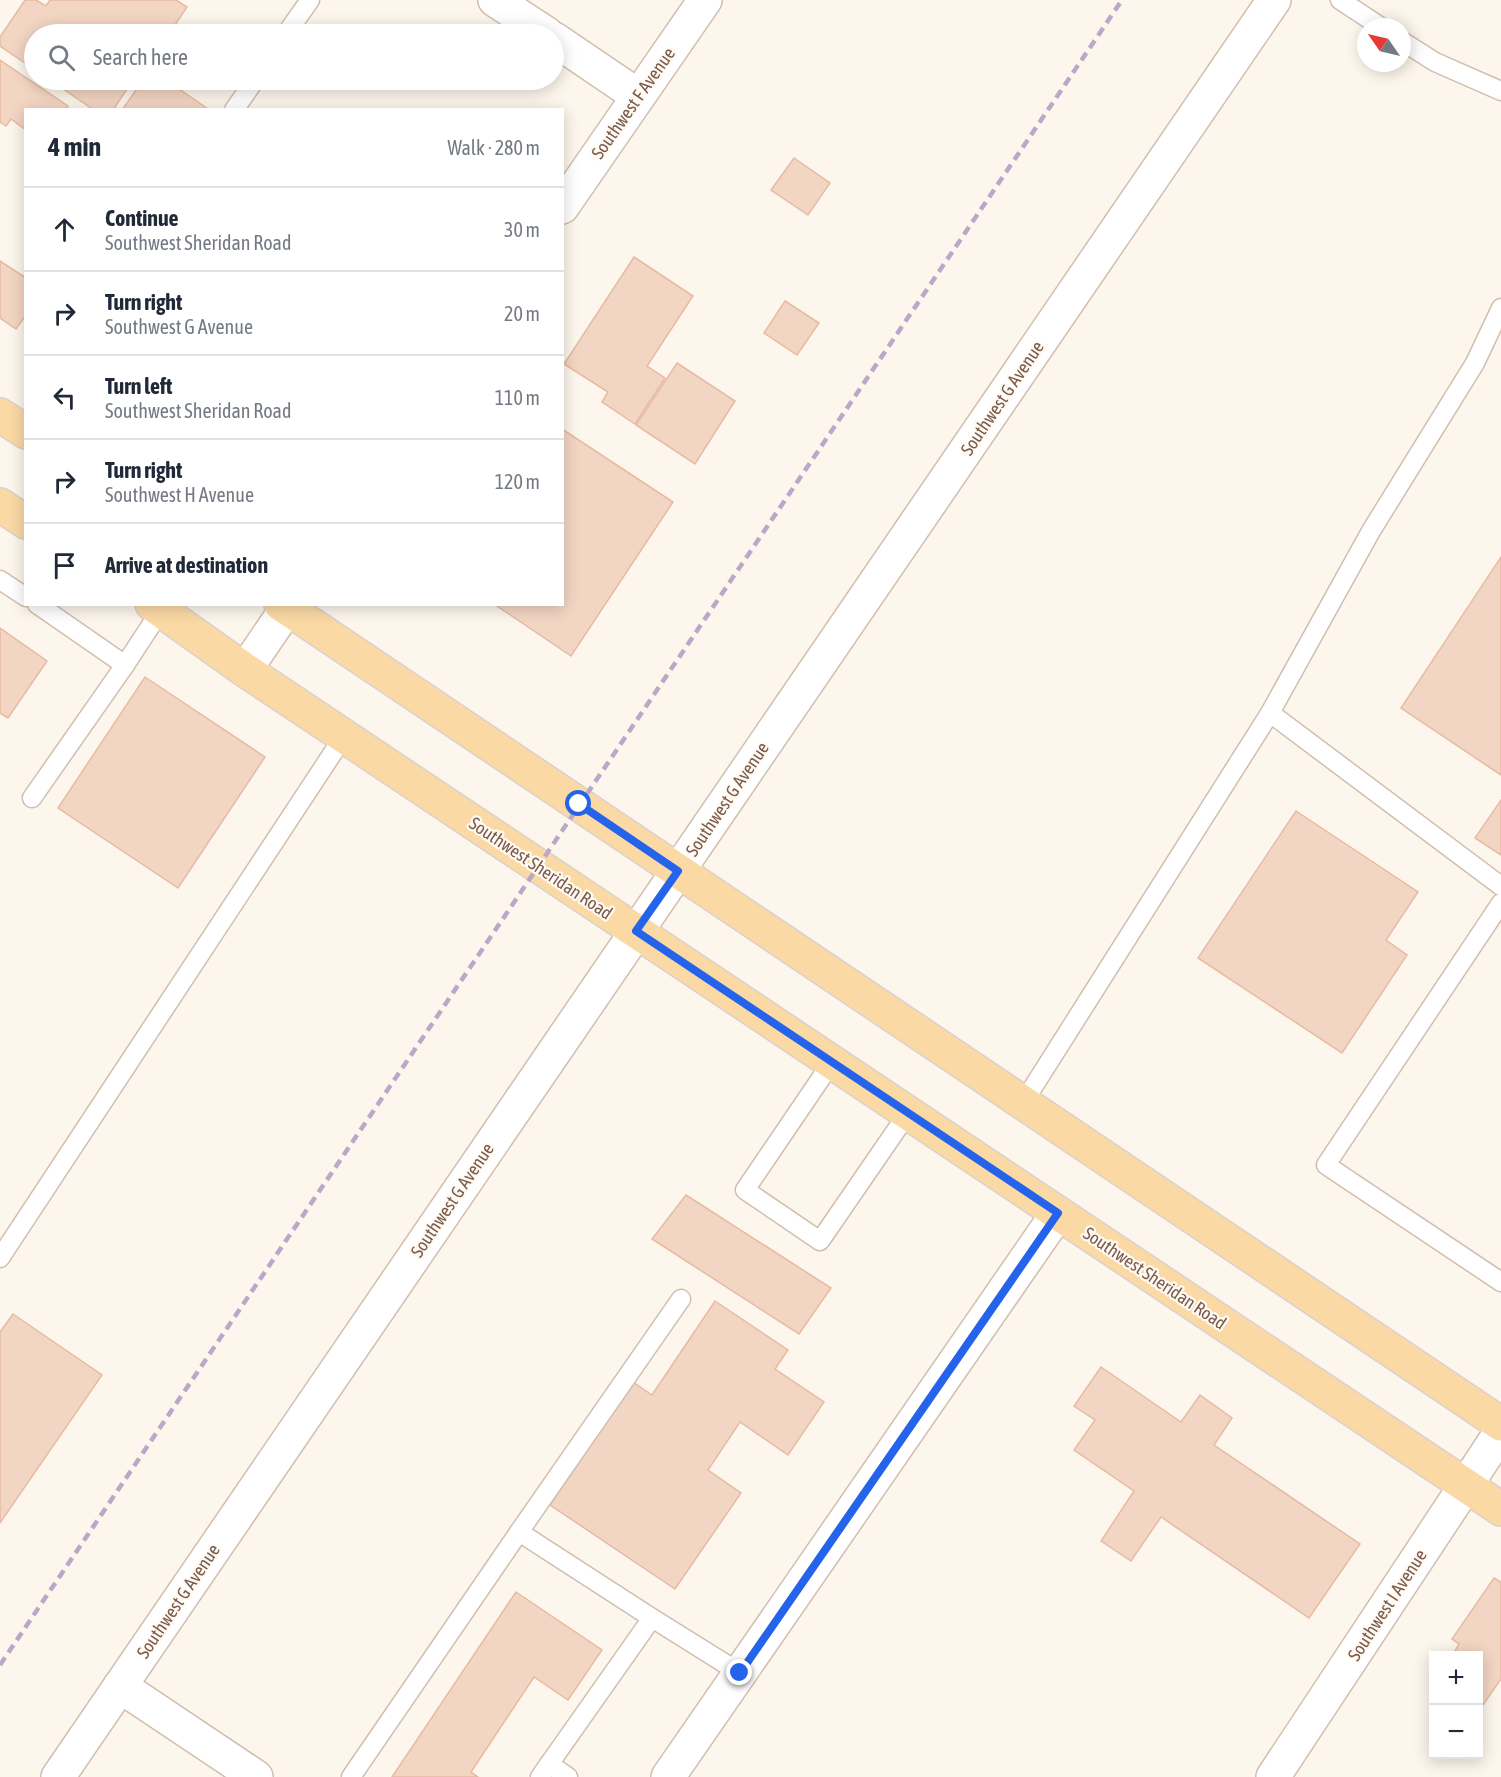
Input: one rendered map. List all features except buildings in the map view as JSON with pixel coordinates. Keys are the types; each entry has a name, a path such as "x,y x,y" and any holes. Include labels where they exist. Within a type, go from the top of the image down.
{"main road":[{"path":"0,505 24,521"},
{"path":"286,606 1501,1424"},
{"name":"Southwest Sheridan Road","path":"156,607 245,670 1501,1509"}],"street":[{"path":"495,0 531,24"},
{"name":"Southwest F Avenue","path":"564,204 705,0"},
{"name":"Southwest G Avenue","path":"58,1777 1274,0"},
{"path":"564,46 638,96"},
{"path":"245,670 286,606"},
{"path":"668,1777 1058,1213"},
{"name":"Southwest I Avenue","path":"1274,1777 1501,1432"},
{"path":"120,1686 256,1777"}],"lane":[{"path":"293,24 310,0"},
{"path":"1340,0 1367,18"},
{"path":"1411,47 1435,62 1501,91"},
{"path":"235,108 248,90"},
{"path":"1023,1103 1270,713 1371,531 1475,363 1501,308"},
{"path":"0,580 23,591"},
{"path":"40,606 125,664"},
{"path":"32,798 125,664 156,607"},
{"path":"1270,713 1501,886"},
{"path":"0,1258 344,736"},
{"path":"1501,903 1326,1165 1501,1282"},
{"path":"832,1062 745,1190 820,1241 908,1113"},
{"path":"351,1777 681,1299"},
{"path":"519,1532 740,1673"},
{"path":"568,1777 545,1771 652,1618"}],"railway":[{"path":"0,1665 1122,0"}],"route":[{"path":"579,804 678,871 636,931 1058,1213 740,1673"}]}
